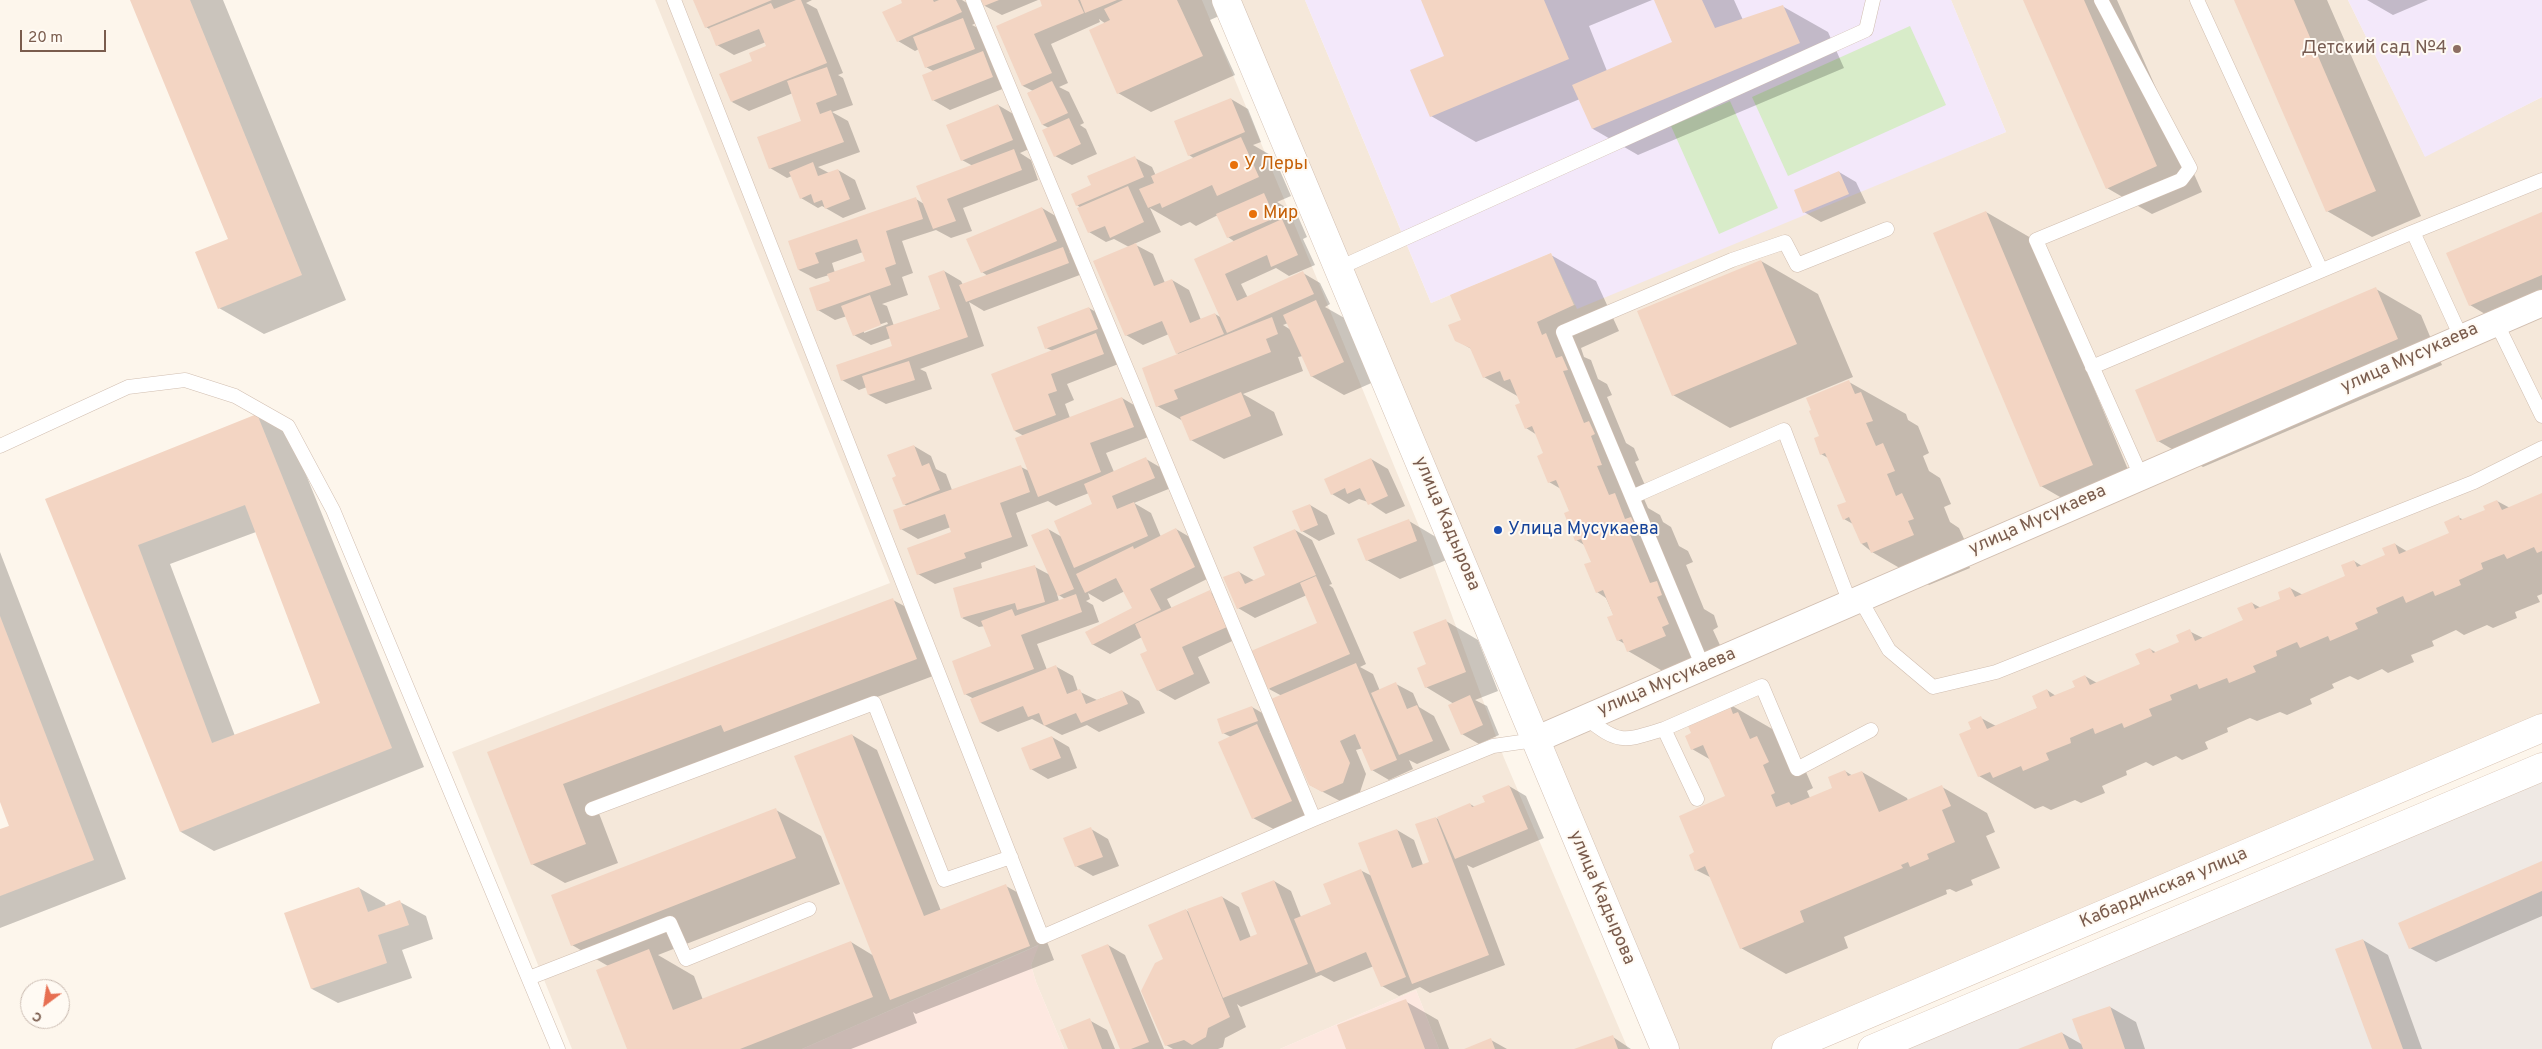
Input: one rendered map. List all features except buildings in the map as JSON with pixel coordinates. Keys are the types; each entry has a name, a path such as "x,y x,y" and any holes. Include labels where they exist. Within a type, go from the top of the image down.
{"main road":[{"name":"улица Кадырова","path":"1226,0 1665,1049"},
{"name":"Кабардинская улица","path":"1786,1049 2542,728"},
{"name":"Кабардинская улица","path":"1872,1049 2542,767"}],"street":[{"name":"улица Мусукаева","path":"1535,740 2542,303"}],"lane":[{"path":"674,0 1042,937 1314,820 1493,746 1535,740"},
{"path":"974,0 1314,820"},
{"path":"1339,268 1866,30 1873,0"},
{"path":"2101,0 2190,168 2181,180 2036,240 2140,476"},
{"path":"2197,0 2321,270"},
{"path":"2092,367 2321,270 2542,180"},
{"path":"1703,667 1564,332 1732,260 1785,242 1797,265 1886,229"},
{"path":"2413,232 2461,337"},
{"path":"2496,322 2542,416"},
{"path":"0,446 128,387 185,380 235,396 288,426 333,510 558,1049"},
{"path":"1632,497 1784,430 1855,601 1889,650 1933,687 1996,672 2464,486 2542,448"},
{"path":"1586,718 1605,733 1628,740 1664,729 1762,686 1797,769 1871,730"},
{"path":"592,809 874,703 944,880 1010,857"},
{"path":"1664,729 1697,799"},
{"path":"529,978 670,923 686,959 809,909"}],"shaded area":[{"path":"655,0 1202,0 1423,536 1504,758 1628,1049 1439,1049 1416,990 1280,1049 1064,1049 1036,982 1031,965 1038,945 802,1049 572,1049 452,752 890,583"},
{"path":"1226,0 1305,0 1431,303 1551,253 1574,305 2006,132 1951,0 2348,0 2425,156 2542,97 2542,728 1786,1049 1665,1049"},
{"path":"1305,0 1951,0 2006,132 1577,309 1551,253 1431,303"},
{"name":"Детский сад №4","path":"2348,0 2542,0 2542,97 2425,157"},
{"path":"2542,767 2542,1049 1872,1049"},
{"path":"1039,945 1031,965 1036,982 1064,1049 802,1049"},
{"path":"1416,990 1439,1049 1280,1049"}],"green space":[{"path":"1910,26 1946,105 1788,176 1752,97"},
{"path":"1730,101 1778,208 1719,234 1671,126"}],"place":[{"name":"Детский сад №4","path":"2457,49"},
{"name":"У Леры","path":"1234,165"},
{"name":"Мир","path":"1253,214"},
{"name":"Улица Мусукаева","path":"1498,530"}]}
